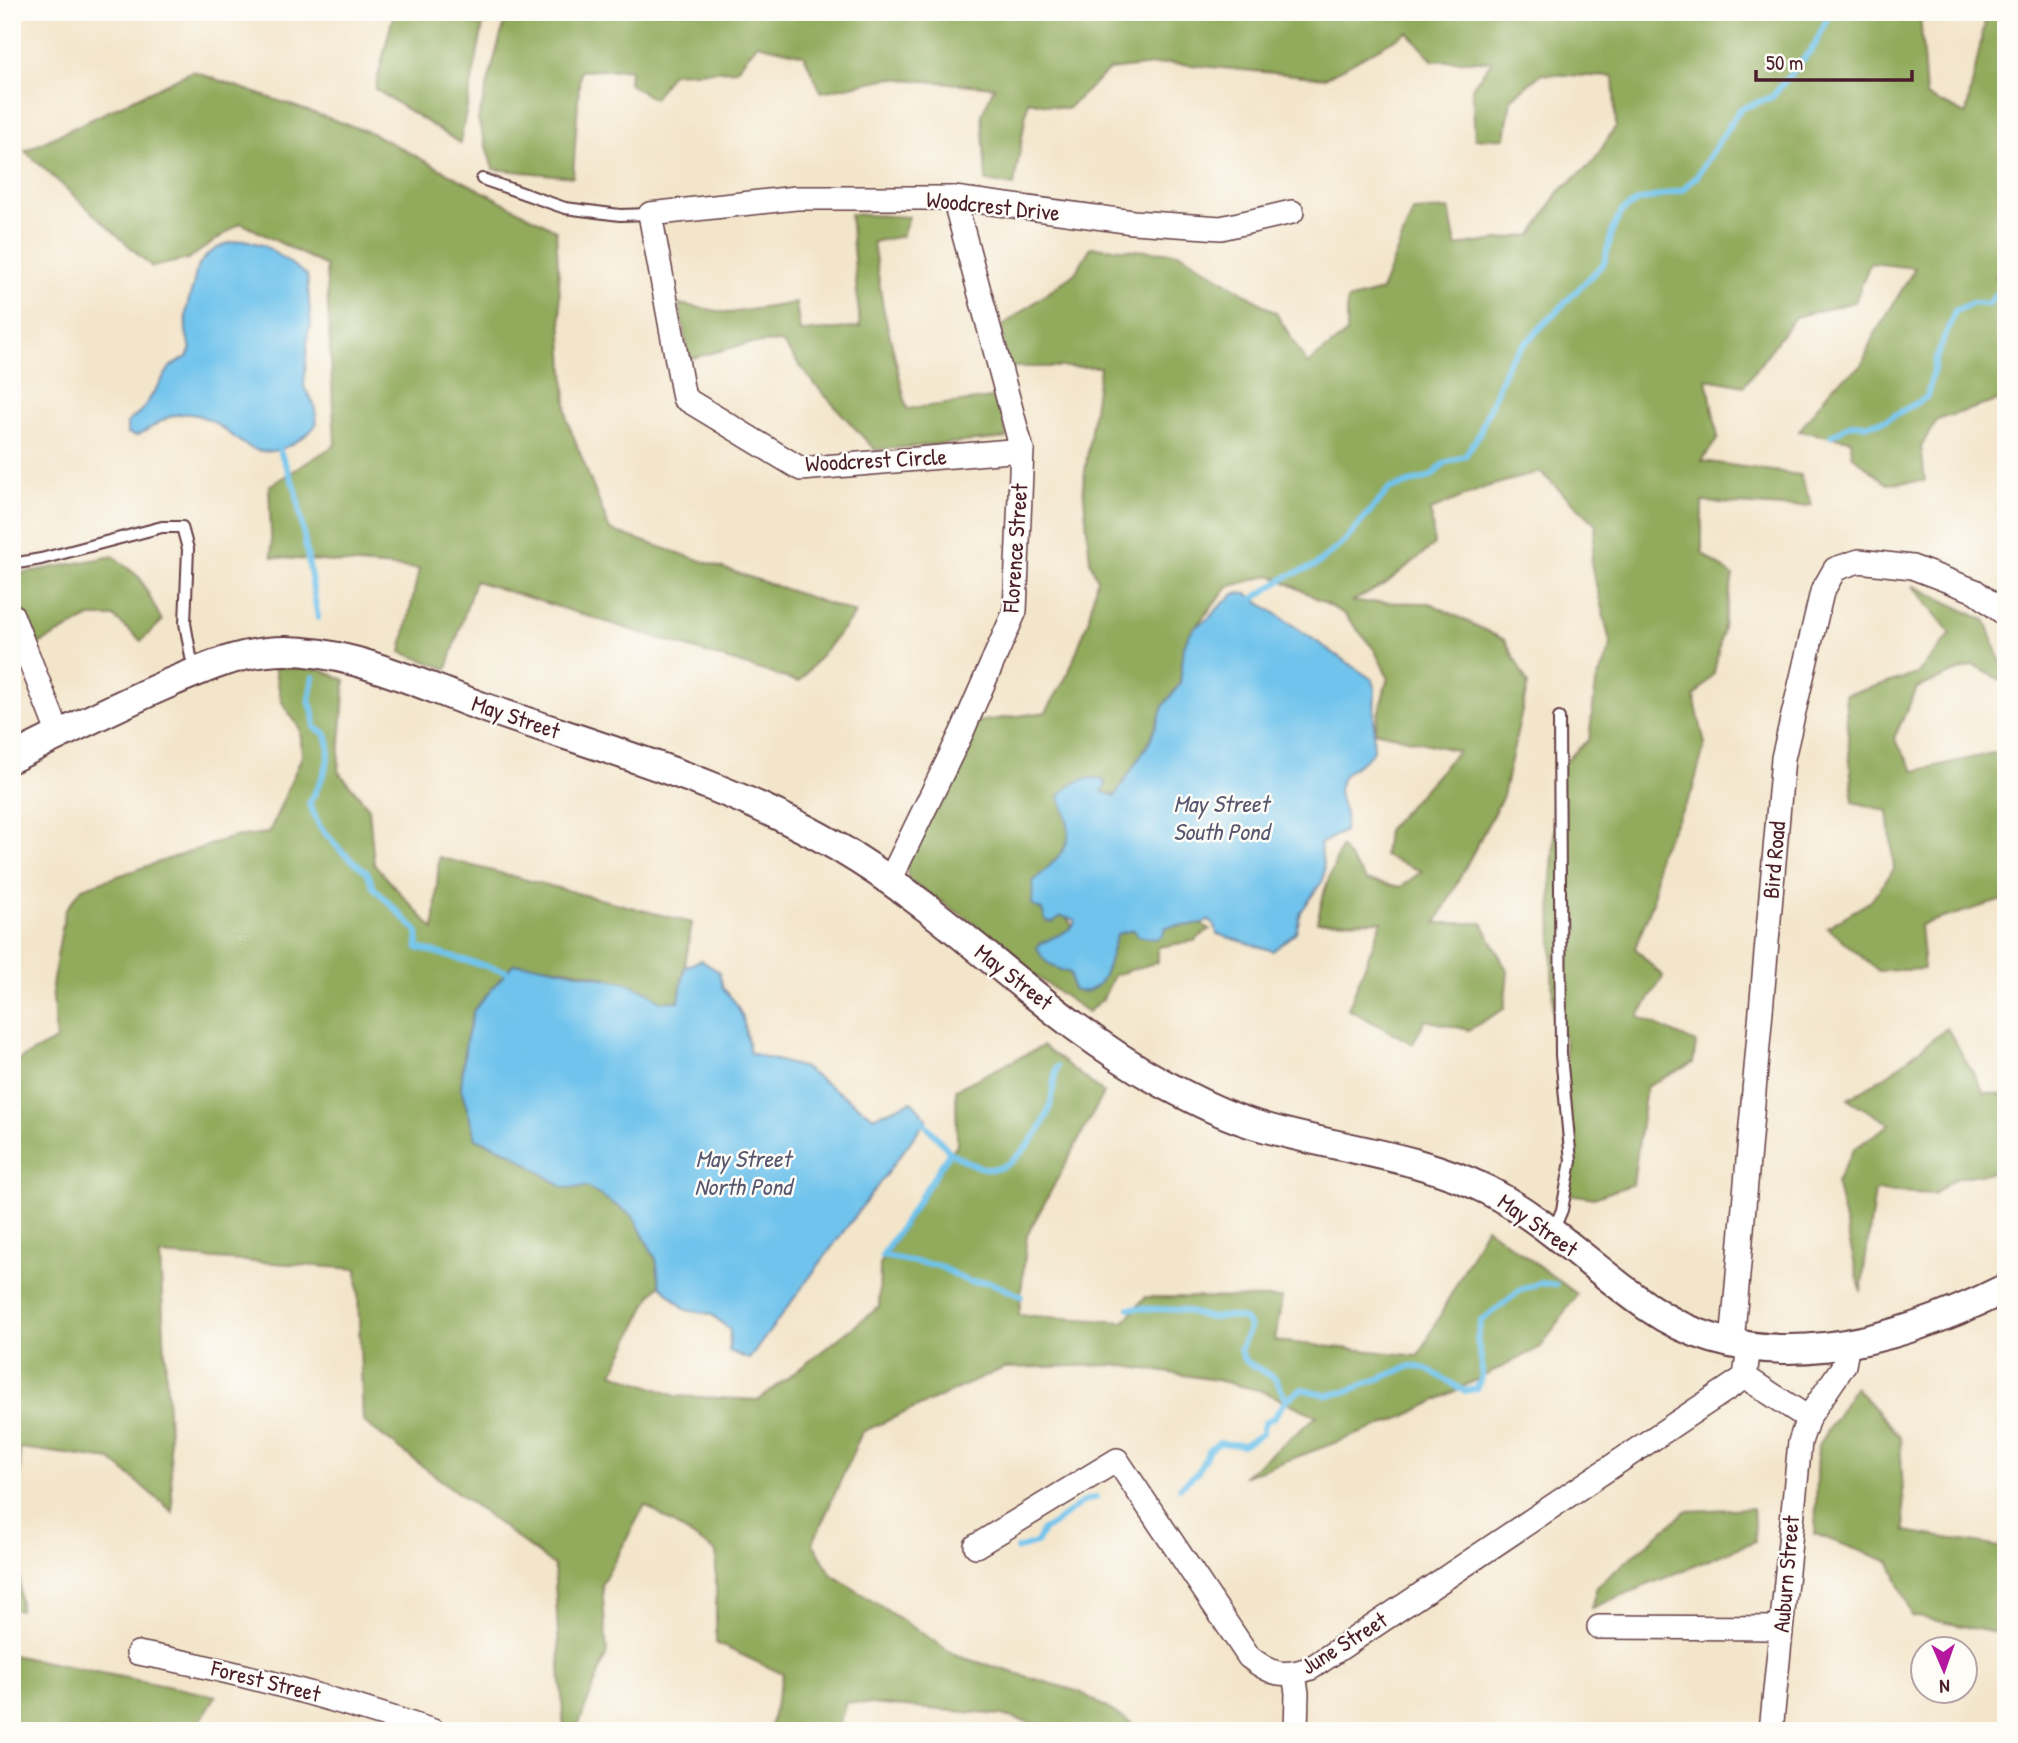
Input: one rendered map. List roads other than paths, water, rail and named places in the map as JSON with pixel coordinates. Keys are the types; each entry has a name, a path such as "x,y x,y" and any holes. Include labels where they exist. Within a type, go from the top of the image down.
{"street":[{"name":"Woodcrest Drive","path":"650,214 796,198 954,198 1133,222 1221,229 1292,212"},
{"name":"Florence Street","path":"890,880 962,732 1015,611 1022,450 954,198"},
{"name":"Woodcrest Circle","path":"650,214 684,398 801,469 1022,450"},
{"name":"Bird Road","path":"1740,1345 1783,758 1822,592 1835,569 1859,561 1912,567 1975,591 2006,615"},
{"path":"12,615 59,735"},
{"name":"May Street","path":"12,758 153,690 235,659 267,652 299,651 369,666 641,759 752,802 815,833 890,880 1080,1030 1163,1084 1259,1126 1374,1153 1457,1177 1512,1203 1553,1231 1649,1308 1689,1330 1740,1345 1797,1349 1848,1344 1909,1328 2006,1288"},
{"name":"Auburn Street","path":"1771,1731 1800,1442 1808,1418 1844,1365 1848,1344"},
{"path":"1740,1345 1745,1377 1808,1418"},
{"name":"June Street","path":"976,1546 1116,1460 1249,1657 1277,1674 1294,1674 1311,1668 1745,1377"},
{"path":"1599,1627 1781,1628"},
{"name":"Forest Street","path":"138,1653 192,1663 336,1699 433,1731"},
{"path":"1294,1674 1297,1693 1296,1731"}],"lane":[{"path":"482,179 565,208 620,215 650,214"},
{"path":"12,564 162,527 182,527 188,549 185,623 191,657 198,671"},
{"path":"1553,1231 1562,1210 1571,1161 1561,1055 1559,718"}],"water":[{"path":"245,240 265,246 307,275 311,326 308,332 304,387 314,404 317,423 303,437 276,451 249,447 216,424 190,414 175,415 136,436 127,433 127,423 143,409 171,366 187,357 191,348 186,314 199,265 216,249"},
{"name":"May Street South Pond","path":"1236,593 1247,594 1373,680 1373,749 1367,758 1348,771 1341,780 1339,789 1345,816 1344,831 1320,844 1323,880 1301,912 1296,932 1273,951 1217,934 1215,925 1209,920 1198,924 1166,927 1162,936 1156,939 1138,936 1134,930 1117,934 1105,974 1093,989 1084,992 1073,990 1070,973 1049,964 1037,947 1070,929 1075,920 1061,916 1053,922 1046,921 1042,910 1032,905 1033,882 1054,862 1066,845 1068,825 1059,797 1077,782 1094,778 1101,779 1106,784 1102,792 1115,796 1150,741 1164,705 1180,684 1184,647 1188,636"},
{"name":"May Street North Pond","path":"701,960 719,972 723,988 735,1002 743,1018 750,1053 804,1068 874,1117 912,1101 927,1119 749,1359 729,1351 730,1330 711,1314 686,1310 660,1285 656,1259 633,1216 587,1187 564,1188 510,1152 476,1138 461,1088 466,1041 474,1010 513,964 538,965 628,983 662,1002 679,1001 685,967"}],"waterway":[{"path":"1254,598 1288,576 1315,566 1345,541 1389,489 1430,477 1445,463 1465,456 1478,436 1509,360 1604,263 1613,229 1622,211 1638,201 1683,190 1697,176 1740,109 1772,97 1815,45 1830,12"},
{"path":"1831,436 1851,424 1866,425 1886,420 1927,397 1936,359 1955,311 1972,303 1988,304 2006,283"},
{"path":"277,444 296,490 318,618"},
{"path":"313,677 309,700 315,728 325,733 329,751 322,779 309,804 320,827 342,852 367,872 374,888 417,931 418,948 505,971 511,975"},
{"path":"950,1152 974,1165 990,1169 998,1168 1016,1158 1038,1132 1047,1115 1057,1067"},
{"path":"918,1125 924,1123 950,1152 882,1256 939,1266 969,1282 989,1282 1021,1296"},
{"path":"1129,1308 1181,1310 1211,1318 1228,1316 1244,1319 1250,1327 1240,1350 1244,1360 1276,1379 1286,1400 1302,1389 1327,1395 1345,1392 1411,1366 1427,1369 1465,1391 1476,1389 1482,1377 1477,1340 1481,1321 1521,1290 1540,1283 1556,1285"},
{"path":"1179,1488 1198,1472 1209,1450 1219,1443 1243,1445 1262,1434 1264,1423 1274,1417 1286,1400"},
{"path":"1017,1549 1036,1543 1043,1530 1081,1503 1096,1497"}]}
